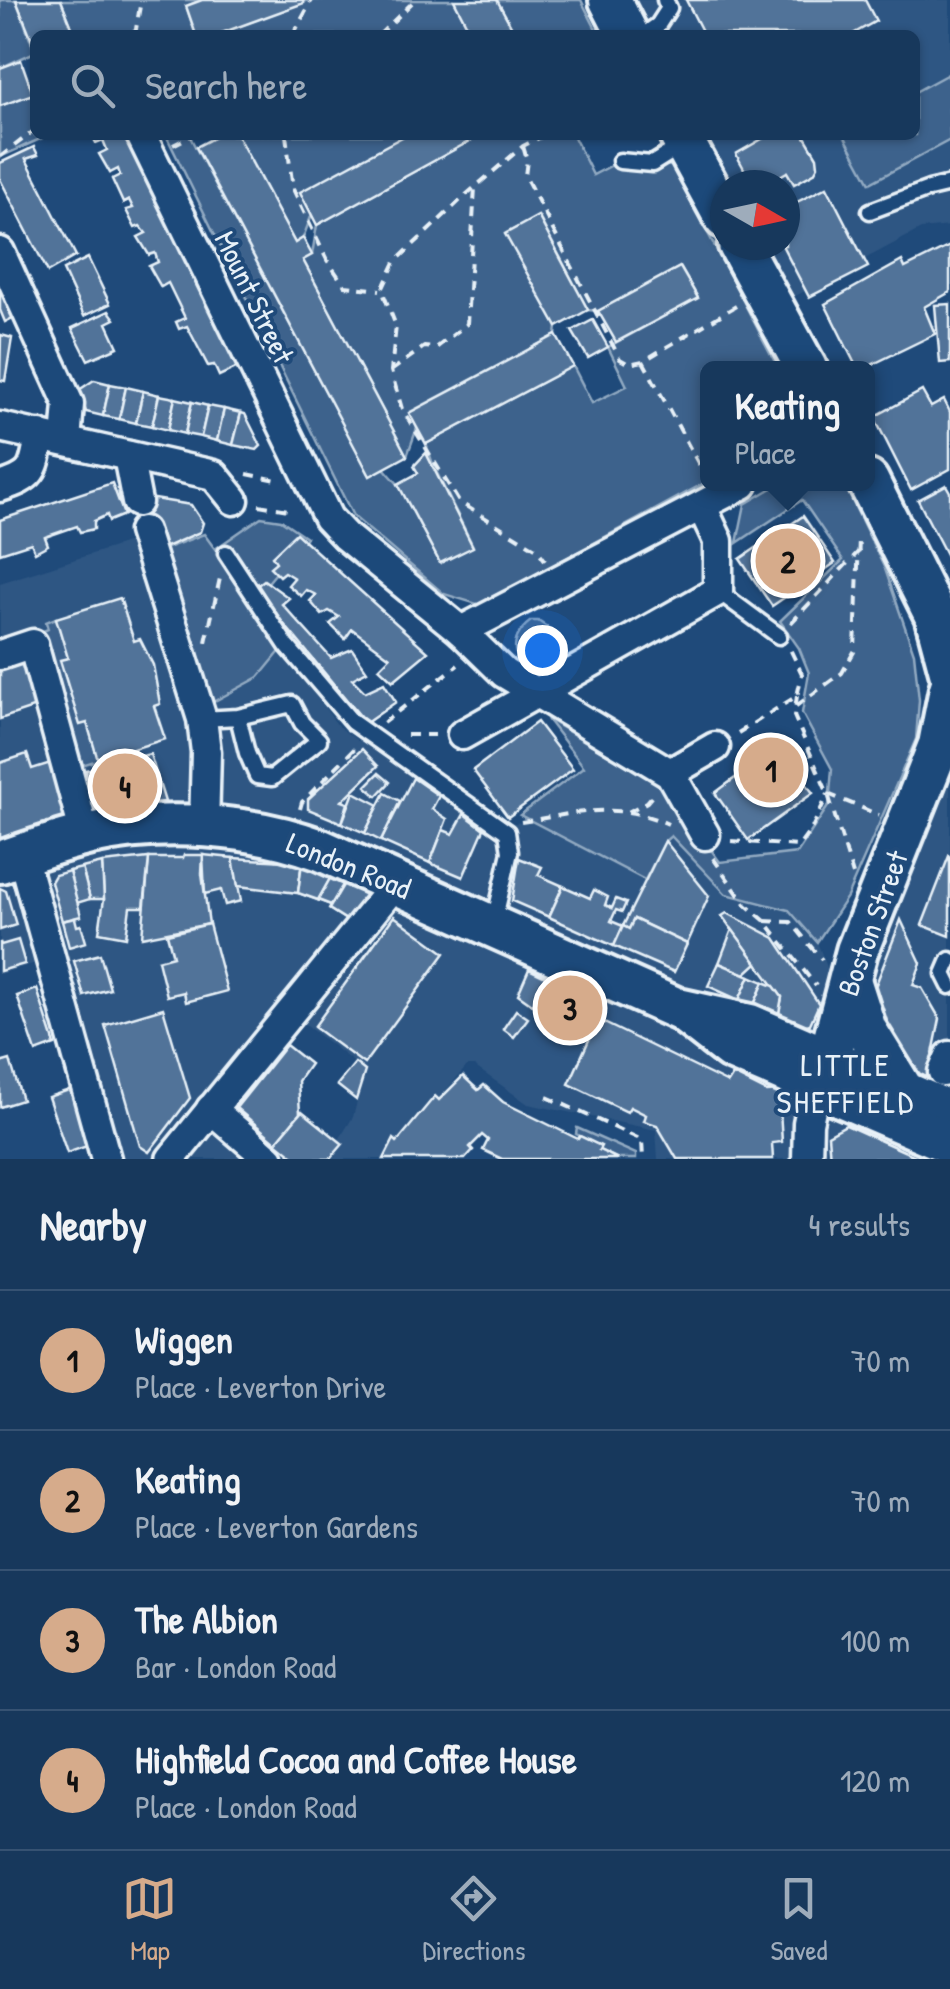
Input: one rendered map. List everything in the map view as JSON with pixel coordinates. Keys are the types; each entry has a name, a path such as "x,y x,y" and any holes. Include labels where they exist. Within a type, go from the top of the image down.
{"main road":[{"path":"610,0 625,30"},
{"path":"683,140 710,190"},
{"path":"748,260 802,361"},
{"path":"875,495 935,614 949,685"},
{"name":"Boston Street","path":"821,1072 849,976 907,826 949,685"},
{"name":"London Road","path":"11,858 86,835 140,828 204,828 290,839 678,1008 732,1018 950,1143"},
{"path":"849,976 866,1030 904,1092"},
{"name":"London Road","path":"821,1072 904,1092 950,1112"}],"street":[{"name":"Mount Street","path":"143,140 328,518 461,630 504,673 666,771"},
{"path":"0,252 69,404 53,438 25,480 0,488"},
{"path":"0,427 214,475 234,500"},
{"path":"128,456 136,502"},
{"path":"461,630 560,580 705,494 718,541 718,591 462,735"},
{"path":"143,531 202,720 206,752 204,828"},
{"path":"0,655 33,644 86,835"},
{"path":"706,840 666,771 715,747"},
{"path":"11,858 106,1159"},
{"path":"171,1159 396,883"},
{"name":"Boston Street","path":"806,1159 808,1123 821,1072"},
{"path":"211,1108 269,1159"}],"lane":[{"path":"651,30 668,8 665,0"},
{"path":"620,161 652,164 681,140"},
{"path":"870,211 950,184"},
{"path":"226,553 287,646 367,736 501,825 509,836 510,852 493,925"},
{"path":"718,591 779,636"},
{"path":"202,720 238,717 292,704 302,723 319,740 272,778 264,779 257,776 246,753 238,717"},
{"path":"950,960 944,974 950,986"}],"path":[{"path":"136,30 140,0"},
{"path":"296,30 312,0"},
{"path":"384,30 415,0"},
{"path":"0,156 30,134"},
{"path":"287,140 292,189 327,260 345,286 382,290"},
{"path":"534,140 474,188 395,262 382,290 396,326 391,371 402,409 459,502 537,549 560,580"},
{"path":"523,146 528,160 524,176 620,359 629,364 644,361 764,290"},
{"path":"391,371 424,347 436,348 467,324 474,188"},
{"path":"644,361 700,483"},
{"path":"214,475 234,471 311,487"},
{"path":"796,706 842,673 855,650 858,527 875,495"},
{"path":"860,550 779,636 794,654 802,674 794,716 828,794 868,923"},
{"path":"715,747 797,696"},
{"path":"367,736 462,735"},
{"path":"628,812 647,802 666,771"},
{"path":"828,794 907,826"},
{"path":"828,794 799,846 706,840 720,871 745,904 765,920 839,1017"},
{"path":"501,825 588,810 628,812 673,827"},
{"path":"765,920 790,922 818,958 849,976"},
{"path":"548,1098 642,1140 643,1159"}],"shaded area":[{"path":"0,0 16,0 30,38 30,54 0,68"},
{"path":"61,0 202,0 186,6 194,30 73,30"},
{"path":"309,0 454,0 469,30 229,30"},
{"path":"497,0 581,0 596,30 513,30"},
{"path":"610,0 950,0 950,226 921,229 773,308 747,260 800,260 800,170 712,170 684,140 920,140 920,30 625,30"},
{"path":"948,74 950,140 870,183 847,140 920,140 920,89"},
{"path":"30,95 30,140 38,140 0,157 0,106"},
{"path":"168,140 192,140 370,475 384,468 398,484 440,563 473,546 426,444 573,366 592,403 627,386 608,347 698,298 680,267 598,311 588,310 539,217 506,233 557,327 556,335 410,412 417,428 407,456 303,260 312,255 317,225 472,140 576,140 593,175 620,161 673,166 710,237 710,260 722,260 774,361 700,361 700,485 480,605 444,594 353,516"},
{"path":"240,140 400,140 312,214 303,238 295,243"},
{"path":"767,491 847,491 885,569 914,653 919,700 916,739 847,897 817,942 789,910 726,894 671,836 645,880 520,815 584,767 547,719 667,789 720,862 797,853 829,805 832,769 802,713 809,673 799,648 780,621 843,560 802,500 737,543 745,504"},
{"path":"261,517 281,520 306,537 250,604 282,649 259,677 211,703 164,549 204,534 215,549"},
{"path":"139,539 164,549 211,702 259,677 282,649 338,726 358,741 367,736 501,825 529,821 645,880 671,836 726,894 790,910 817,942 841,1002 950,689 950,1159 658,1159 656,1130 528,1104 474,1066 467,1066 387,1159 327,1159 353,1117 365,1071 303,1023 300,1005 212,1108 265,1159 106,1159 49,959 0,974 0,583"},
{"path":"56,618 68,658 60,661 80,724 87,723 98,760 82,765 41,632 48,629 46,622"},
{"path":"531,621 538,621 559,635 559,667 545,674 526,667 516,654 517,637"},
{"path":"577,1128 636,1154 636,1159 618,1159 599,1150 600,1146 576,1134"}],"building":[{"path":"16,0 61,0 73,30 30,30 30,35"},
{"path":"202,0 304,3 230,30 194,30 186,6"},
{"path":"454,0 497,0 513,30 469,30"},
{"path":"686,0 865,0 876,21 860,30 701,30"},
{"path":"21,60 30,95 0,106 0,68"},
{"path":"103,140 139,140 249,362 219,376 214,365 208,366 187,326 179,329 176,322 185,318 168,283 161,287 149,266 158,262 155,253 149,255 138,237 146,233 140,226 135,228 126,210 133,208 129,200 123,203 112,179 120,175 118,169 110,173 99,154 107,150"},
{"path":"209,140 240,140 295,243 303,238 312,255 303,260 407,456 370,476 196,147"},
{"path":"397,140 472,140 317,225 300,192"},
{"path":"760,140 807,140 817,157 814,173 800,181 800,170 745,170 736,154"},
{"path":"34,147 38,155 26,159 76,256 48,272 0,179 0,163"},
{"path":"827,187 868,267 809,297 790,260 800,260 800,200"},
{"path":"538,216 588,310 557,327 505,234"},
{"path":"950,246 950,292 924,307 935,334 875,363 854,361 825,304 902,261 905,268"},
{"path":"88,258 110,304 84,316 63,270"},
{"path":"0,263 24,312 5,322 0,310"},
{"path":"680,267 698,298 616,342 598,311"},
{"path":"950,304 950,362 940,363 935,305"},
{"path":"109,311 115,319 107,323 118,347 88,360 72,328"},
{"path":"593,320 608,347 588,358 572,331"},
{"path":"1,335 12,338 5,381 0,380"},
{"path":"556,335 573,366 426,444 409,413"},
{"path":"94,380 110,384 103,416 86,412 79,390"},
{"path":"110,384 126,387 119,419 103,416"},
{"path":"126,387 143,391 136,423 119,419"},
{"path":"143,391 159,395 152,426 136,423"},
{"path":"922,391 931,407 944,400 950,412 950,469 911,490 875,416"},
{"path":"159,395 175,398 168,430 152,426"},
{"path":"175,398 192,402 185,434 168,430"},
{"path":"192,402 208,406 201,437 185,434"},
{"path":"208,406 224,409 217,441 201,437"},
{"path":"224,409 241,413 233,445 217,441"},
{"path":"241,413 261,446 257,450 233,445"},
{"path":"426,453 473,547 440,563 398,484 418,473 414,466"},
{"path":"112,483 124,515 109,521 107,515 94,521 94,529 80,532 77,526 45,537 48,545 35,552 31,543 0,553 0,520"},
{"path":"946,485 950,492 950,562 918,500"},
{"path":"142,497 191,505 203,523 200,532 159,550"},
{"path":"803,516 835,563 772,606 740,559"},
{"path":"296,533 428,652 393,681 379,668 390,657 352,629 345,639 330,624 339,617 329,611 322,615 310,601 316,595 306,590 301,596 288,585 294,578 284,572 279,576 270,567 276,562 272,556"},
{"path":"264,580 289,598 282,604 331,658 352,649 367,671 352,679 365,692 384,683 396,702 366,723 254,588"},
{"path":"120,598 134,641 140,639 153,665 160,704 154,706 165,739 98,760 87,723 80,725 60,660 68,658 56,618"},
{"path":"24,663 39,706 0,719 0,671"},
{"path":"537,722 573,769 508,817 473,770"},
{"path":"778,746 813,793 748,840 715,793"},
{"path":"362,749 378,766 342,801 348,803 342,823 308,809 308,799"},
{"path":"27,754 32,769 57,761 70,803 64,819 0,839 0,763"},
{"path":"150,754 165,802 97,808 86,770"},
{"path":"379,773 390,782 377,796 366,786"},
{"path":"413,778 439,796 432,809 447,819 430,863 381,841"},
{"path":"354,792 379,805 365,833 342,823"},
{"path":"385,793 400,801 381,841 365,833"},
{"path":"464,814 484,829 463,877 430,863 443,830 453,834"},
{"path":"665,841 709,896 687,944 634,919 629,929 623,926"},
{"path":"203,855 209,924 142,937 149,858"},
{"path":"203,855 233,858 241,901 225,905 221,890 205,894"},
{"path":"950,857 950,936 922,925"},
{"path":"149,858 144,907 130,907 126,937 99,932 104,899 102,863"},
{"path":"233,858 302,862 298,893 238,886"},
{"path":"519,858 542,867 538,875 563,886 549,917 512,901"},
{"path":"302,862 372,892 348,921 329,909 331,905 298,893"},
{"path":"302,862 332,875 318,900 298,893"},
{"path":"102,863 104,899 90,899 82,868"},
{"path":"82,868 90,899 77,903 69,871"},
{"path":"69,871 81,916 62,921 51,882 55,875"},
{"path":"332,875 346,880 331,905 318,900"},
{"path":"346,880 372,892 348,921 329,909"},
{"path":"563,886 590,898 594,890 608,897 605,905 612,908 616,899 626,903 622,912 616,910 611,921 623,926 614,946 549,917"},
{"path":"0,888 6,891 16,925 0,930"},
{"path":"727,913 775,938 819,1004 810,1024 800,1027 778,1018 782,997 722,916"},
{"path":"394,916 445,953 364,1064 314,1027"},
{"path":"75,918 86,942 69,947 62,921"},
{"path":"634,919 687,944 674,972 614,946 623,926 629,929"},
{"path":"901,920 921,963 913,985 922,988 940,1019 928,1078 911,1069 876,1006 873,992"},
{"path":"209,924 227,991 186,1002 184,992 167,996 158,960 173,956 167,934"},
{"path":"732,929 757,963 745,974 719,963"},
{"path":"18,940 25,964 0,971 0,942 1,945"},
{"path":"100,954 110,989 84,996 74,961"},
{"path":"719,963 750,976 739,1000 708,986"},
{"path":"529,969 560,984 542,1011 518,994"},
{"path":"750,976 764,982 753,1007 739,1000"},
{"path":"764,982 774,986 782,997 778,1018 753,1007"},
{"path":"560,984 598,1004 576,1035 542,1011"},
{"path":"37,989 55,1045 36,1052 17,996"},
{"path":"163,1008 190,1098 149,1152 140,1146 105,1025"},
{"path":"516,1010 528,1018 514,1037 503,1029"},
{"path":"598,1020 728,1083 733,1075 767,1092 782,1091 786,1102 780,1110 782,1142 772,1143 773,1159 677,1159 657,1125 644,1121 646,1115 630,1107 627,1112 569,1084"},
{"path":"286,1045 310,1064 298,1081 300,1113 276,1142 236,1108"},
{"path":"10,1060 22,1100 0,1107 0,1063"},
{"path":"355,1063 365,1071 356,1100 337,1085"},
{"path":"463,1076 478,1090 484,1085 503,1102 578,1139 580,1136 601,1146 599,1150 618,1159 502,1159 483,1150 488,1140 482,1135 465,1159 384,1159 394,1139 397,1142 435,1096 439,1100"},
{"path":"72,1089 90,1145 67,1153 48,1097"},
{"path":"302,1111 343,1144 330,1159 297,1159 276,1142"},
{"path":"846,1125 922,1159 830,1159 828,1135"}],"place":[{"name":"Keating","path":"788,561"},
{"name":"Wiggen","path":"771,770"},
{"name":"Highfield Cocoa and Coffee House","path":"125,786"},
{"name":"The Albion","path":"570,1008"}],"district":[{"name":"LITTLE SHEFFIELD","path":"846,1082"}]}
